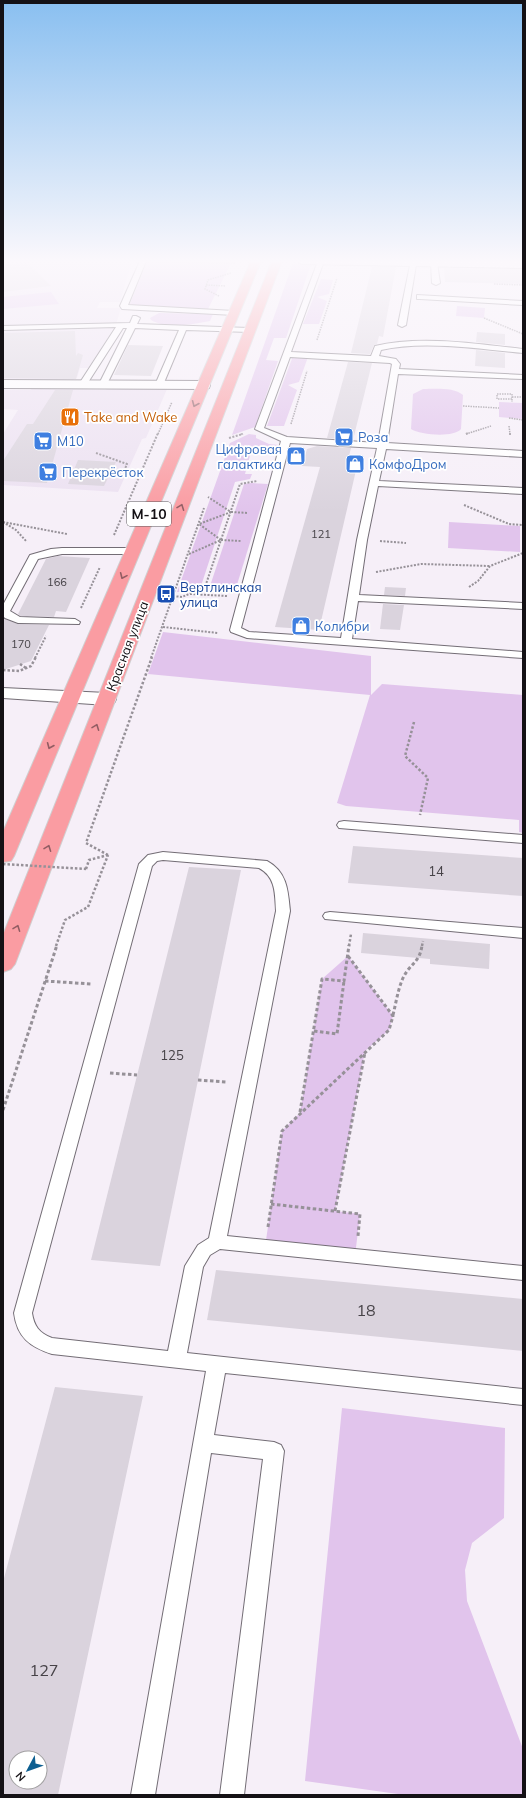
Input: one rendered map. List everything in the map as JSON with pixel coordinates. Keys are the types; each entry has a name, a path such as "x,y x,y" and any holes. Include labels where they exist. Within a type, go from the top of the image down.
{"highway":[{"name":"Красная улица","path":"3,856 134,551 220,345"},
{"name":"Красная улица","path":"3,964 244,345"}],"street":[{"path":"3,384 204,385"},
{"path":"3,693 107,699"}],"lane":[{"path":"83,384 108,345"},
{"path":"103,384 122,345"},
{"path":"159,384 176,345"},
{"path":"289,345 259,429 286,440 523,454"},
{"path":"374,358 378,348 392,345"},
{"path":"450,345 478,346 523,351"},
{"path":"286,354 374,358 395,362 382,446 373,483 354,583 346,642"},
{"path":"394,371 523,376"},
{"path":"286,440 236,626 236,632 246,635 523,655"},
{"path":"373,483 523,491"},
{"path":"75,622 18,620 9,616 5,611 34,557 51,552 108,550 134,551"},
{"path":"353,598 523,606"},
{"path":"344,826 523,839"},
{"path":"217,1242 283,912 281,883 267,866 262,864 163,856 149,860 146,864 23,1312 25,1326 30,1334 37,1340 47,1345 523,1397"},
{"path":"330,916 523,933"},
{"path":"176,1359 194,1266 204,1250 217,1242 523,1273"},
{"path":"143,1795 217,1363"},
{"path":"203,1443 274,1451 232,1795"}],"path":[{"path":"3,670 19,671 31,666 47,634 58,627 75,622 180,385"},
{"path":"512,402 512,398 512,394 497,394 497,399 512,398 523,397"},
{"path":"463,406 499,408"},
{"path":"509,418 509,420 523,420"},
{"path":"466,437 466,433 491,426"},
{"path":"509,426 510,436"},
{"path":"228,438 231,431"},
{"path":"96,453 127,464 124,471 142,472"},
{"path":"174,596 182,597 205,587 240,484 252,481"},
{"path":"108,855 86,843 208,497 231,512"},
{"path":"460,503 509,524 523,525"},
{"path":"199,524 231,512"},
{"path":"3,522 57,531 69,535"},
{"path":"3,522 16,530 25,540 33,550 34,557"},
{"path":"199,524 221,540"},
{"path":"188,554 221,540"},
{"path":"362,540 406,543"},
{"path":"354,583 379,571 421,564 490,566 523,553"},
{"path":"449,602 478,581 490,566"},
{"path":"189,594 223,596"},
{"path":"163,627 246,635"},
{"path":"20,664 26,668"},
{"path":"414,722 405,756 428,778 417,831"},
{"path":"3,864 86,870 89,860 108,855"},
{"path":"3,1110 65,920 88,907 108,855"},
{"path":"314,1032 337,1034 353,918"},
{"path":"265,1247 282,1131 365,1051 389,1030 403,978 410,967 422,956 425,924"},
{"path":"348,956 393,1016"},
{"path":"300,1113 322,979 344,981"},
{"path":"45,981 113,986"},
{"path":"335,1211 365,1051"},
{"path":"89,1071 137,1075"},
{"path":"198,1080 249,1083"},
{"path":"271,1204 360,1214 355,1256"}],"shaded area":[{"path":"3,345 104,345 88,368 80,368 77,378 70,381 3,380"},
{"path":"264,345 271,345 266,360 278,361 255,427 232,435"},
{"path":"293,356 308,357 299,382 288,385 297,390 284,426 267,426"},
{"path":"33,387 106,390 108,387 167,389 146,438 142,439 118,492 3,485 3,434 18,410 3,409 3,390 31,390"},
{"path":"423,389 449,390 459,392 463,395 461,429 452,434 437,435 422,433 411,429 413,394"},
{"path":"499,402 523,403 523,419 499,417"},
{"path":"249,434 256,435 256,438 269,444 279,445 276,453 251,452 245,474 252,474 250,479 235,482 201,586 184,592 177,592 230,443"},
{"path":"244,484 268,484 236,588 210,586"},
{"path":"449,522 520,526 520,552 448,548"},
{"path":"163,632 371,656 371,695 382,684 523,695 523,833 519,832 519,820 346,806 337,803 370,695 148,674"},
{"path":"348,956 393,1016 389,1030 365,1051 335,1211 360,1214 355,1256 265,1247 282,1131 300,1113 322,979"},
{"path":"342,1408 505,1428 504,1518 472,1543 465,1570 467,1601 523,1749 523,1795 405,1795 305,1781"}],"building":[{"path":"3,345 76,345 76,356 78,353 83,355 76,379 3,378"},
{"path":"128,345 163,346 151,376 114,375"},
{"path":"353,345 374,345 370,354 351,353"},
{"path":"476,350 505,353 505,368 475,366"},
{"path":"348,362 372,363 353,440 327,438"},
{"path":"55,390 73,390 47,483 3,481 3,461 27,424 33,424"},
{"path":"317,446 351,448 349,456 359,457 319,630 275,627 320,467 302,466 307,449"},
{"path":"78,460 116,462 104,486 68,484"},
{"path":"58,556 90,558 66,612 56,611 54,617 20,616 18,614 46,559"},
{"path":"385,587 406,588 405,596 384,595"},
{"path":"383,604 404,605 400,630 380,629"},
{"path":"3,618 18,624 49,625 31,661 3,670"},
{"path":"353,846 523,858 523,896 348,883"},
{"path":"189,867 241,870 160,1266 91,1260"},
{"path":"363,933 490,944 489,969 430,964 430,959 361,953"},
{"path":"216,1270 523,1299 523,1351 207,1320"},
{"path":"55,1387 143,1396 58,1795 3,1795 3,1582"}],"place":[{"name":"Take and Wake","path":"70,417"},
{"name":"Роза","path":"344,437"},
{"name":"М10","path":"43,441"},
{"name":"Цифровая галактика","path":"296,456"},
{"name":"КомфоДром","path":"355,464"},
{"name":"Перекрёсток","path":"48,472"},
{"name":"Вертлинская улица","path":"166,594"},
{"name":"Колибри","path":"301,626"}]}
